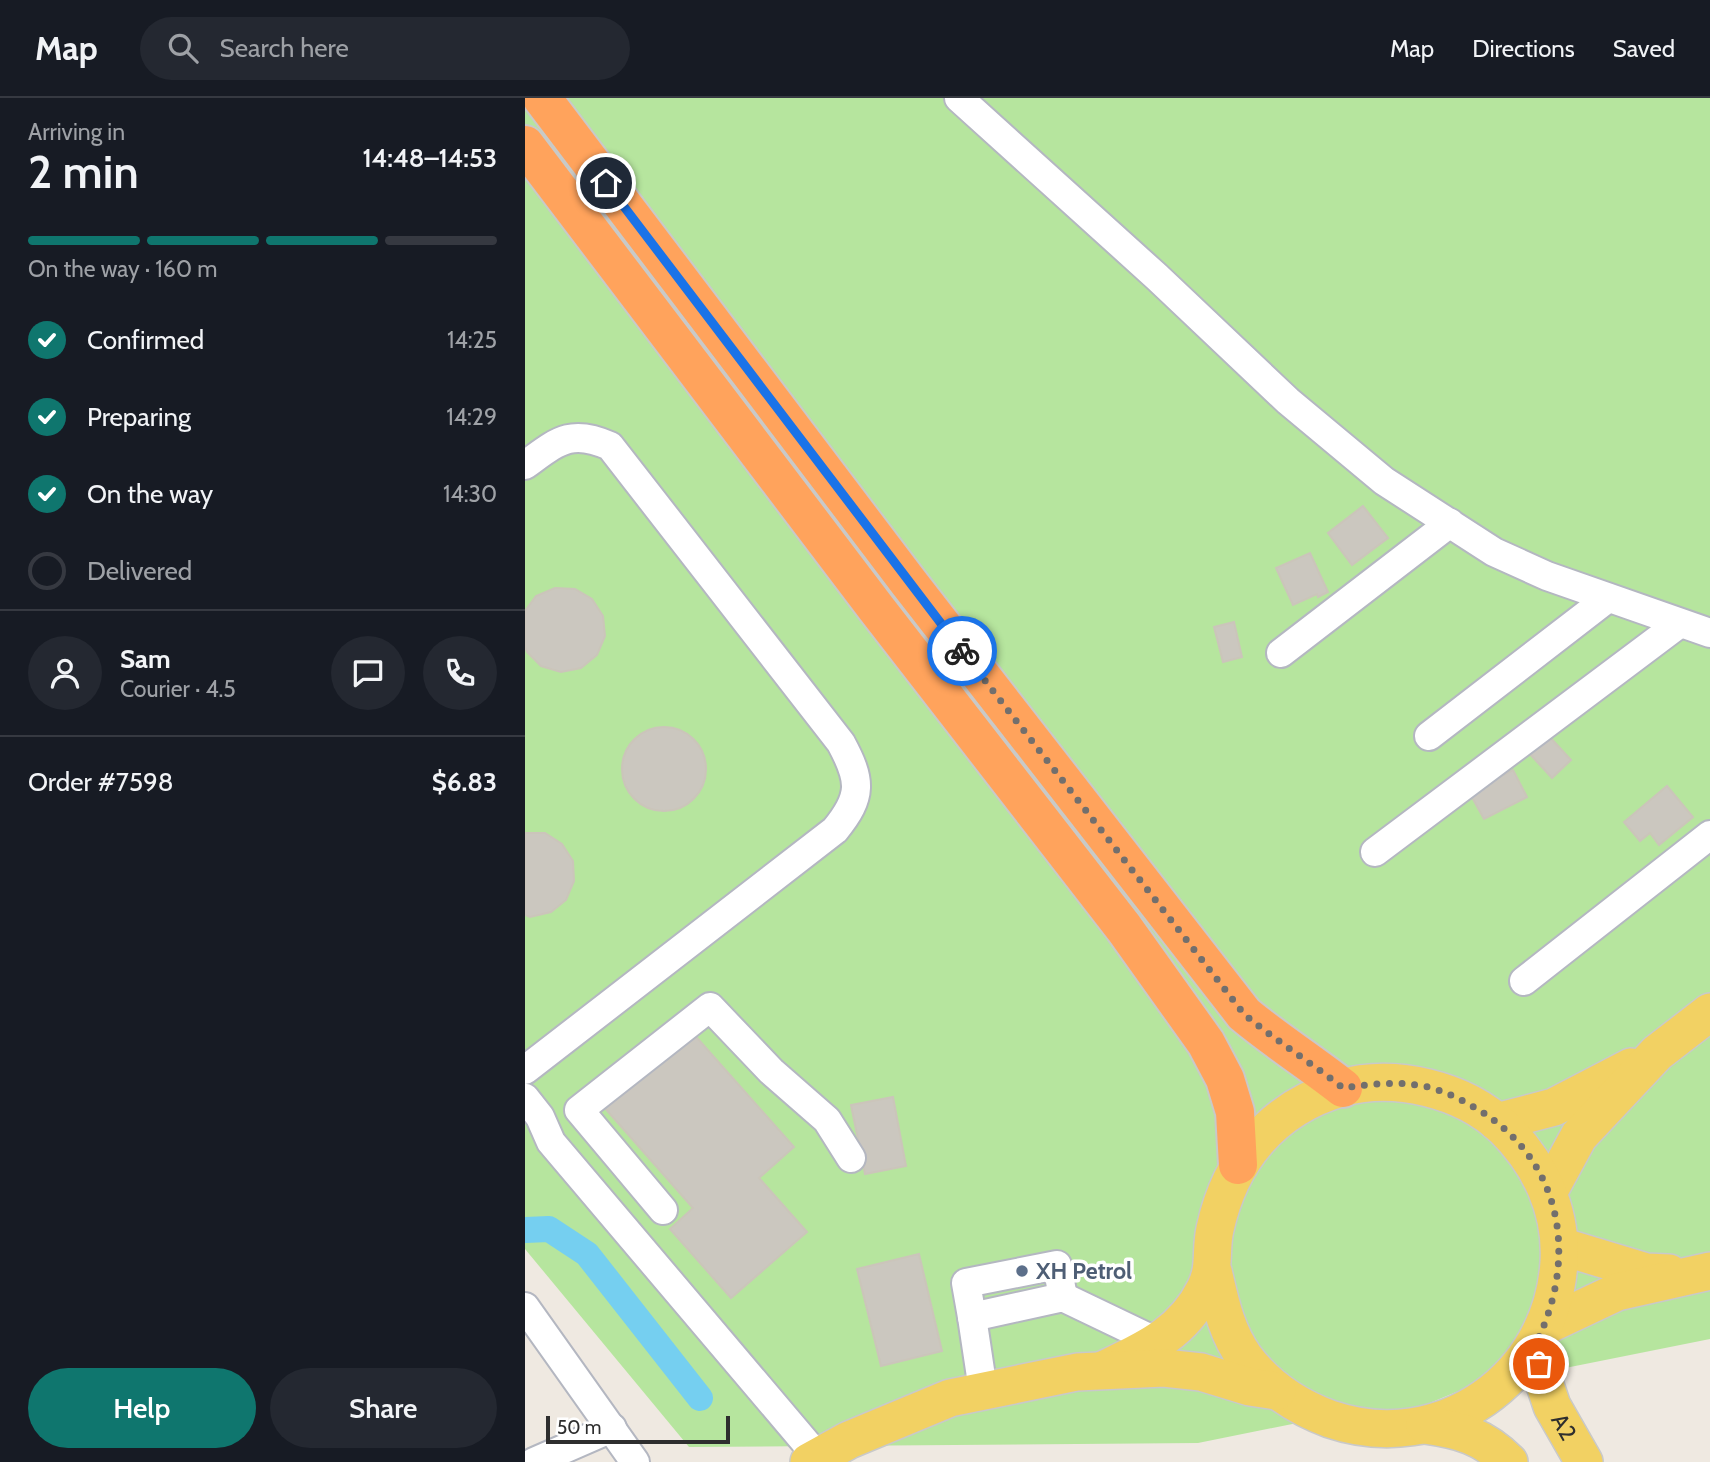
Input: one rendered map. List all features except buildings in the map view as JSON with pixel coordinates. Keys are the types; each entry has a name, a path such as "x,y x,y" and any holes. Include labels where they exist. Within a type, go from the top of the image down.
{"highway":[{"path":"542,98 909,583 1244,1014 1271,1037 1304,1057 1343,1088"},
{"path":"525,145 884,619 1124,928 1206,1043 1225,1079 1235,1112 1238,1166"}],"main road":[{"path":"1548,1192 1579,1136 1657,1053 1710,1012"},
{"path":"1497,1122 1554,1107 1657,1053"},
{"path":"1384,1082 1425,1086 1463,1100 1497,1122 1518,1143 1535,1166 1548,1192 1560,1246 1557,1287 1539,1337 1513,1375 1487,1397 1457,1414 1425,1425 1387,1429 1347,1425 1311,1412 1277,1391 1245,1357 1223,1316 1213,1271 1213,1234 1222,1198 1238,1166 1258,1139 1283,1116 1311,1099 1343,1088 1384,1082"},
{"path":"1560,1246 1646,1272 1700,1273"},
{"path":"1105,1369 1159,1343 1184,1320 1204,1292 1213,1271"},
{"path":"1539,1337 1617,1292 1700,1273"},
{"name":"A2","path":"1539,1337 1552,1406 1584,1462"},
{"path":"814,1460 849,1440 950,1398 1077,1372 1164,1368 1201,1372 1249,1387 1277,1391"},
{"path":"1425,1425 1463,1431 1500,1453 1509,1462"}],"street":[{"path":"959,98 1157,277 1288,401 1384,481 1494,552 1546,576 1710,633"},
{"path":"525,465 558,441 576,436 593,438 610,446 841,743 853,766 857,787 851,812 835,830 525,1070"},
{"path":"1281,653 1450,523"},
{"path":"1429,736 1608,598"},
{"path":"1375,852 1680,622"},
{"path":"1524,981 1710,835"},
{"path":"663,1210 579,1110 710,1007 771,1071 827,1120 851,1158"},
{"path":"525,1098 540,1117 551,1142 814,1460"},
{"path":"575,1171 607,1144"},
{"path":"983,1390 972,1317 1063,1297 1159,1343"},
{"path":"525,1307 635,1462"},
{"path":"534,1462 612,1428"}],"green space":[{"path":"525,98 1710,98 1710,1339 1466,1388 1420,1407 1396,1411 1362,1410 1198,1443 689,1447 525,1249"}],"waterway":[{"path":"525,1230 549,1229 587,1254 700,1398"}],"way so far":[{"path":"962,651 1244,1014 1271,1037 1304,1057 1343,1088 1384,1082 1425,1086 1463,1100 1497,1122 1518,1143 1535,1166 1548,1192 1560,1246 1557,1287 1545,1326 1533,1349 1539,1364"}],"place":[{"name":"XH Petrol","path":"1022,1271"}],"route":[{"path":"606,183 962,651"}]}
